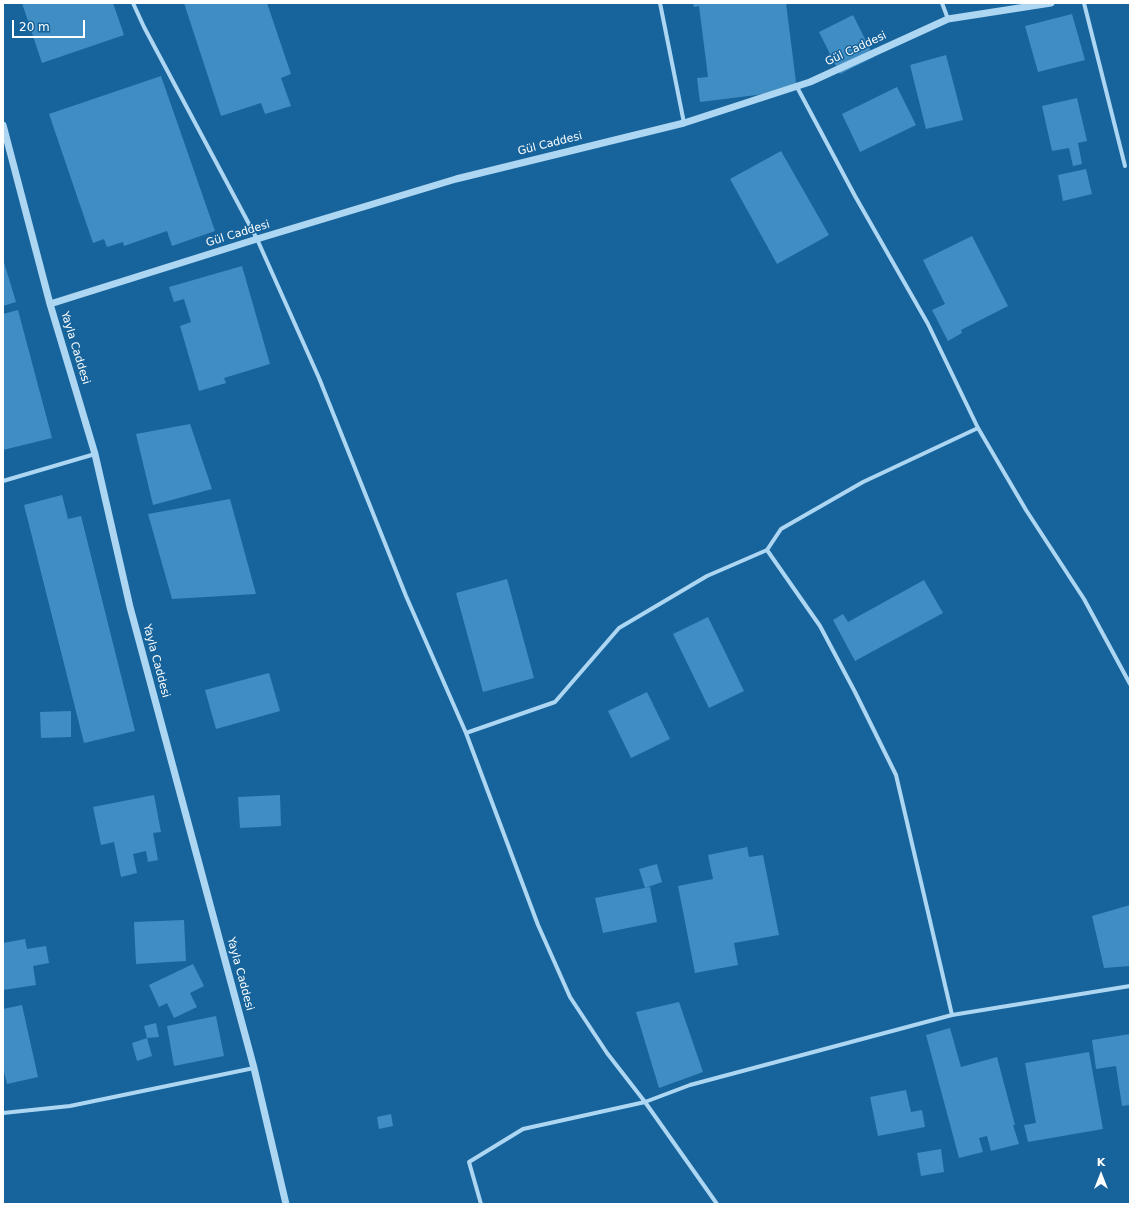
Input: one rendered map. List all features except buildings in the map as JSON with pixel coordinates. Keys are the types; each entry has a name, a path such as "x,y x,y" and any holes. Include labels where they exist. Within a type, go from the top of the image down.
{"street":[{"path":"133,3 144,27 257,239 319,378 406,596 466,733 538,925 570,997 607,1052 645,1102 717,1204"},
{"path":"660,3 684,123"},
{"path":"942,3 948,19"},
{"name":"Gül Caddesi","path":"50,304 257,239 456,179 684,123 810,82 948,19 1051,3"},
{"path":"1084,3 1125,166"},
{"path":"797,86 855,196 928,324 978,428 1026,510 1084,599 1130,684"},
{"name":"Yayla Caddesi","path":"3,125 50,304 95,454 130,607 254,1068 286,1204"},
{"path":"466,733 555,702 619,628 707,576 767,550 781,529 863,482 978,428"},
{"path":"3,481 95,454"},
{"path":"767,550 820,626 896,775 952,1015"},
{"path":"481,1204 470,1162 523,1129 645,1102 690,1085 952,1015 1130,986"},
{"path":"3,1113 70,1106 254,1068"}]}
